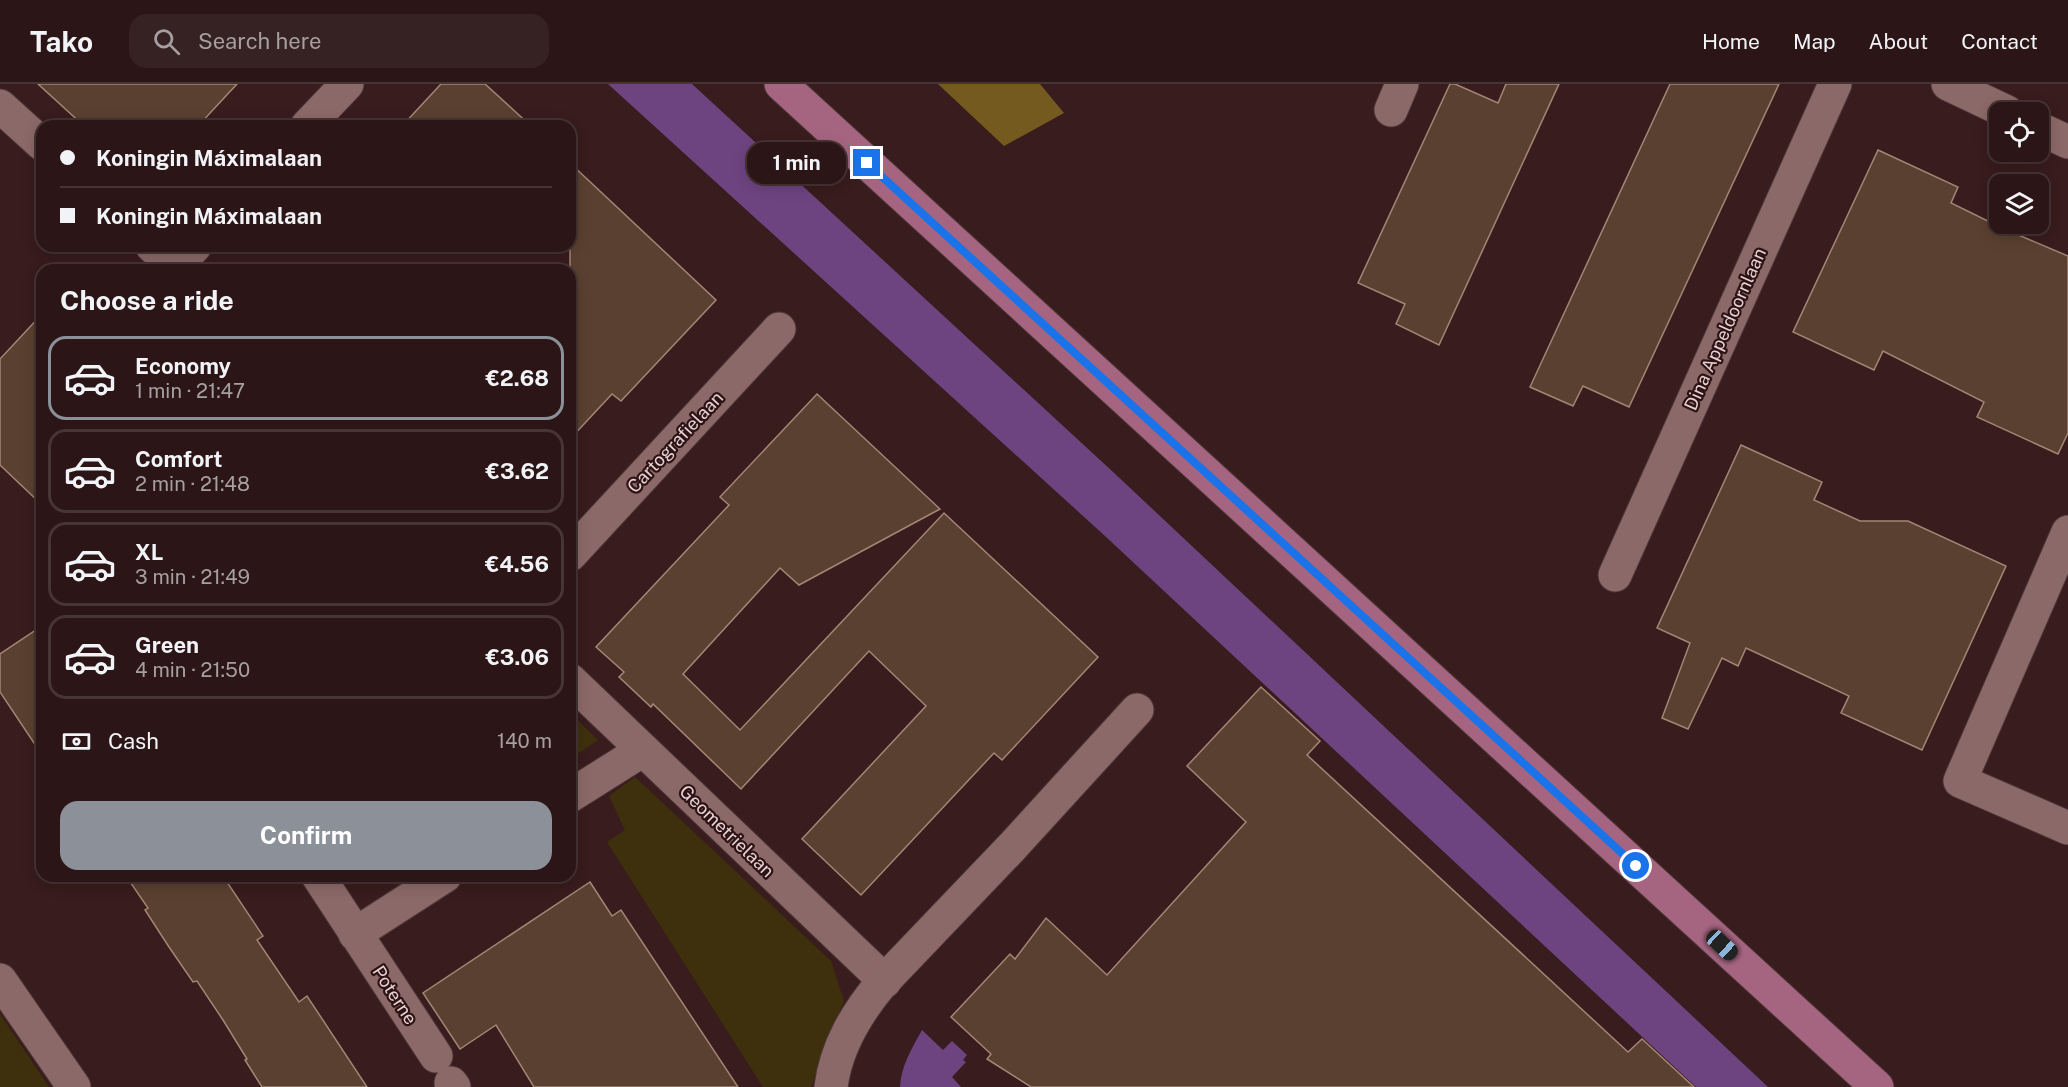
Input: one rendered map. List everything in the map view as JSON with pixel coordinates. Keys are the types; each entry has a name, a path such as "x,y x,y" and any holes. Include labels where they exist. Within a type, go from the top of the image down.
{"main road":[{"path":"781,84 1876,1087"}],"street":[{"path":"314,120 347,84"},
{"name":"Dina Appeldoornlaan","path":"1615,574 1835,84"},
{"path":"1948,84 1989,103"},
{"path":"0,106 36,139"},
{"path":"2049,133 2068,142"},
{"name":"Cartografielaan","path":"576,549 779,329"},
{"path":"2068,532 1960,781 2068,828"},
{"name":"Geometrielaan","path":"576,687 885,981"},
{"path":"831,1087 848,1031 862,1007 1137,710"},
{"path":"576,792 643,750"},
{"name":"Poterne","path":"322,882 447,1075"},
{"path":"355,934 436,882"},
{"path":"0,980 74,1087"}],"shaded area":[{"path":"608,84 692,84 1112,471 1768,1087 1696,1087 1105,536"},
{"path":"938,84 1040,84 1064,113 1004,146"},
{"path":"576,719 598,740 576,755"},
{"path":"635,777 831,961 844,1001 811,1087 763,1087 607,842 625,830 609,796"},
{"path":"0,1014 49,1087 0,1087"},
{"path":"922,1030 943,1050 952,1041 967,1055 963,1060 966,1062 952,1077 961,1087 900,1087 905,1064"}],"building":[{"path":"38,84 237,84 204,120 77,120"},
{"path":"441,84 485,84 524,120 408,120"},
{"path":"1450,84 1455,84 1498,103 1506,84 1559,84 1439,345 1396,324 1405,304 1358,283"},
{"path":"1670,84 1779,84 1629,407 1583,386 1573,406 1530,387"},
{"path":"1878,150 1958,187 1951,203 1989,222 1989,234 2016,234 2068,256 2068,433 2058,454 1977,417 1984,402 1883,351 1874,370 1793,332"},
{"path":"576,169 716,300 621,401 612,394 576,433 576,264 570,264 570,252 576,252"},
{"path":"36,320 36,499 0,465 0,359"},
{"path":"817,394 940,509 799,585 780,568 683,674 740,730 944,513 1098,657 1002,760 994,753 861,895 802,839 926,706 869,651 741,789 653,704 651,707 619,677 624,672 596,647 729,505 720,497"},
{"path":"1741,445 1822,482 1814,500 1860,521 1908,521 2006,566 1922,750 1841,713 1849,696 1746,648 1738,666 1722,658 1688,729 1662,718 1690,643 1657,628"},
{"path":"36,630 36,746 0,692 0,654"},
{"path":"1261,687 1320,741 1307,755 1628,1052 1642,1039 1694,1087 1031,1087 987,1059 991,1054 951,1017 1010,954 1015,959 1046,918 1107,975 1246,822 1187,766"},
{"path":"130,882 227,882 263,936 257,940 299,1002 307,996 367,1087 262,1087 223,1020 197,981 193,982 145,910 148,908"},
{"path":"590,882 612,916 621,910 738,1087 534,1087 496,1025 460,1049 423,993"}],"route":[{"path":"867,163 1636,866"}]}
